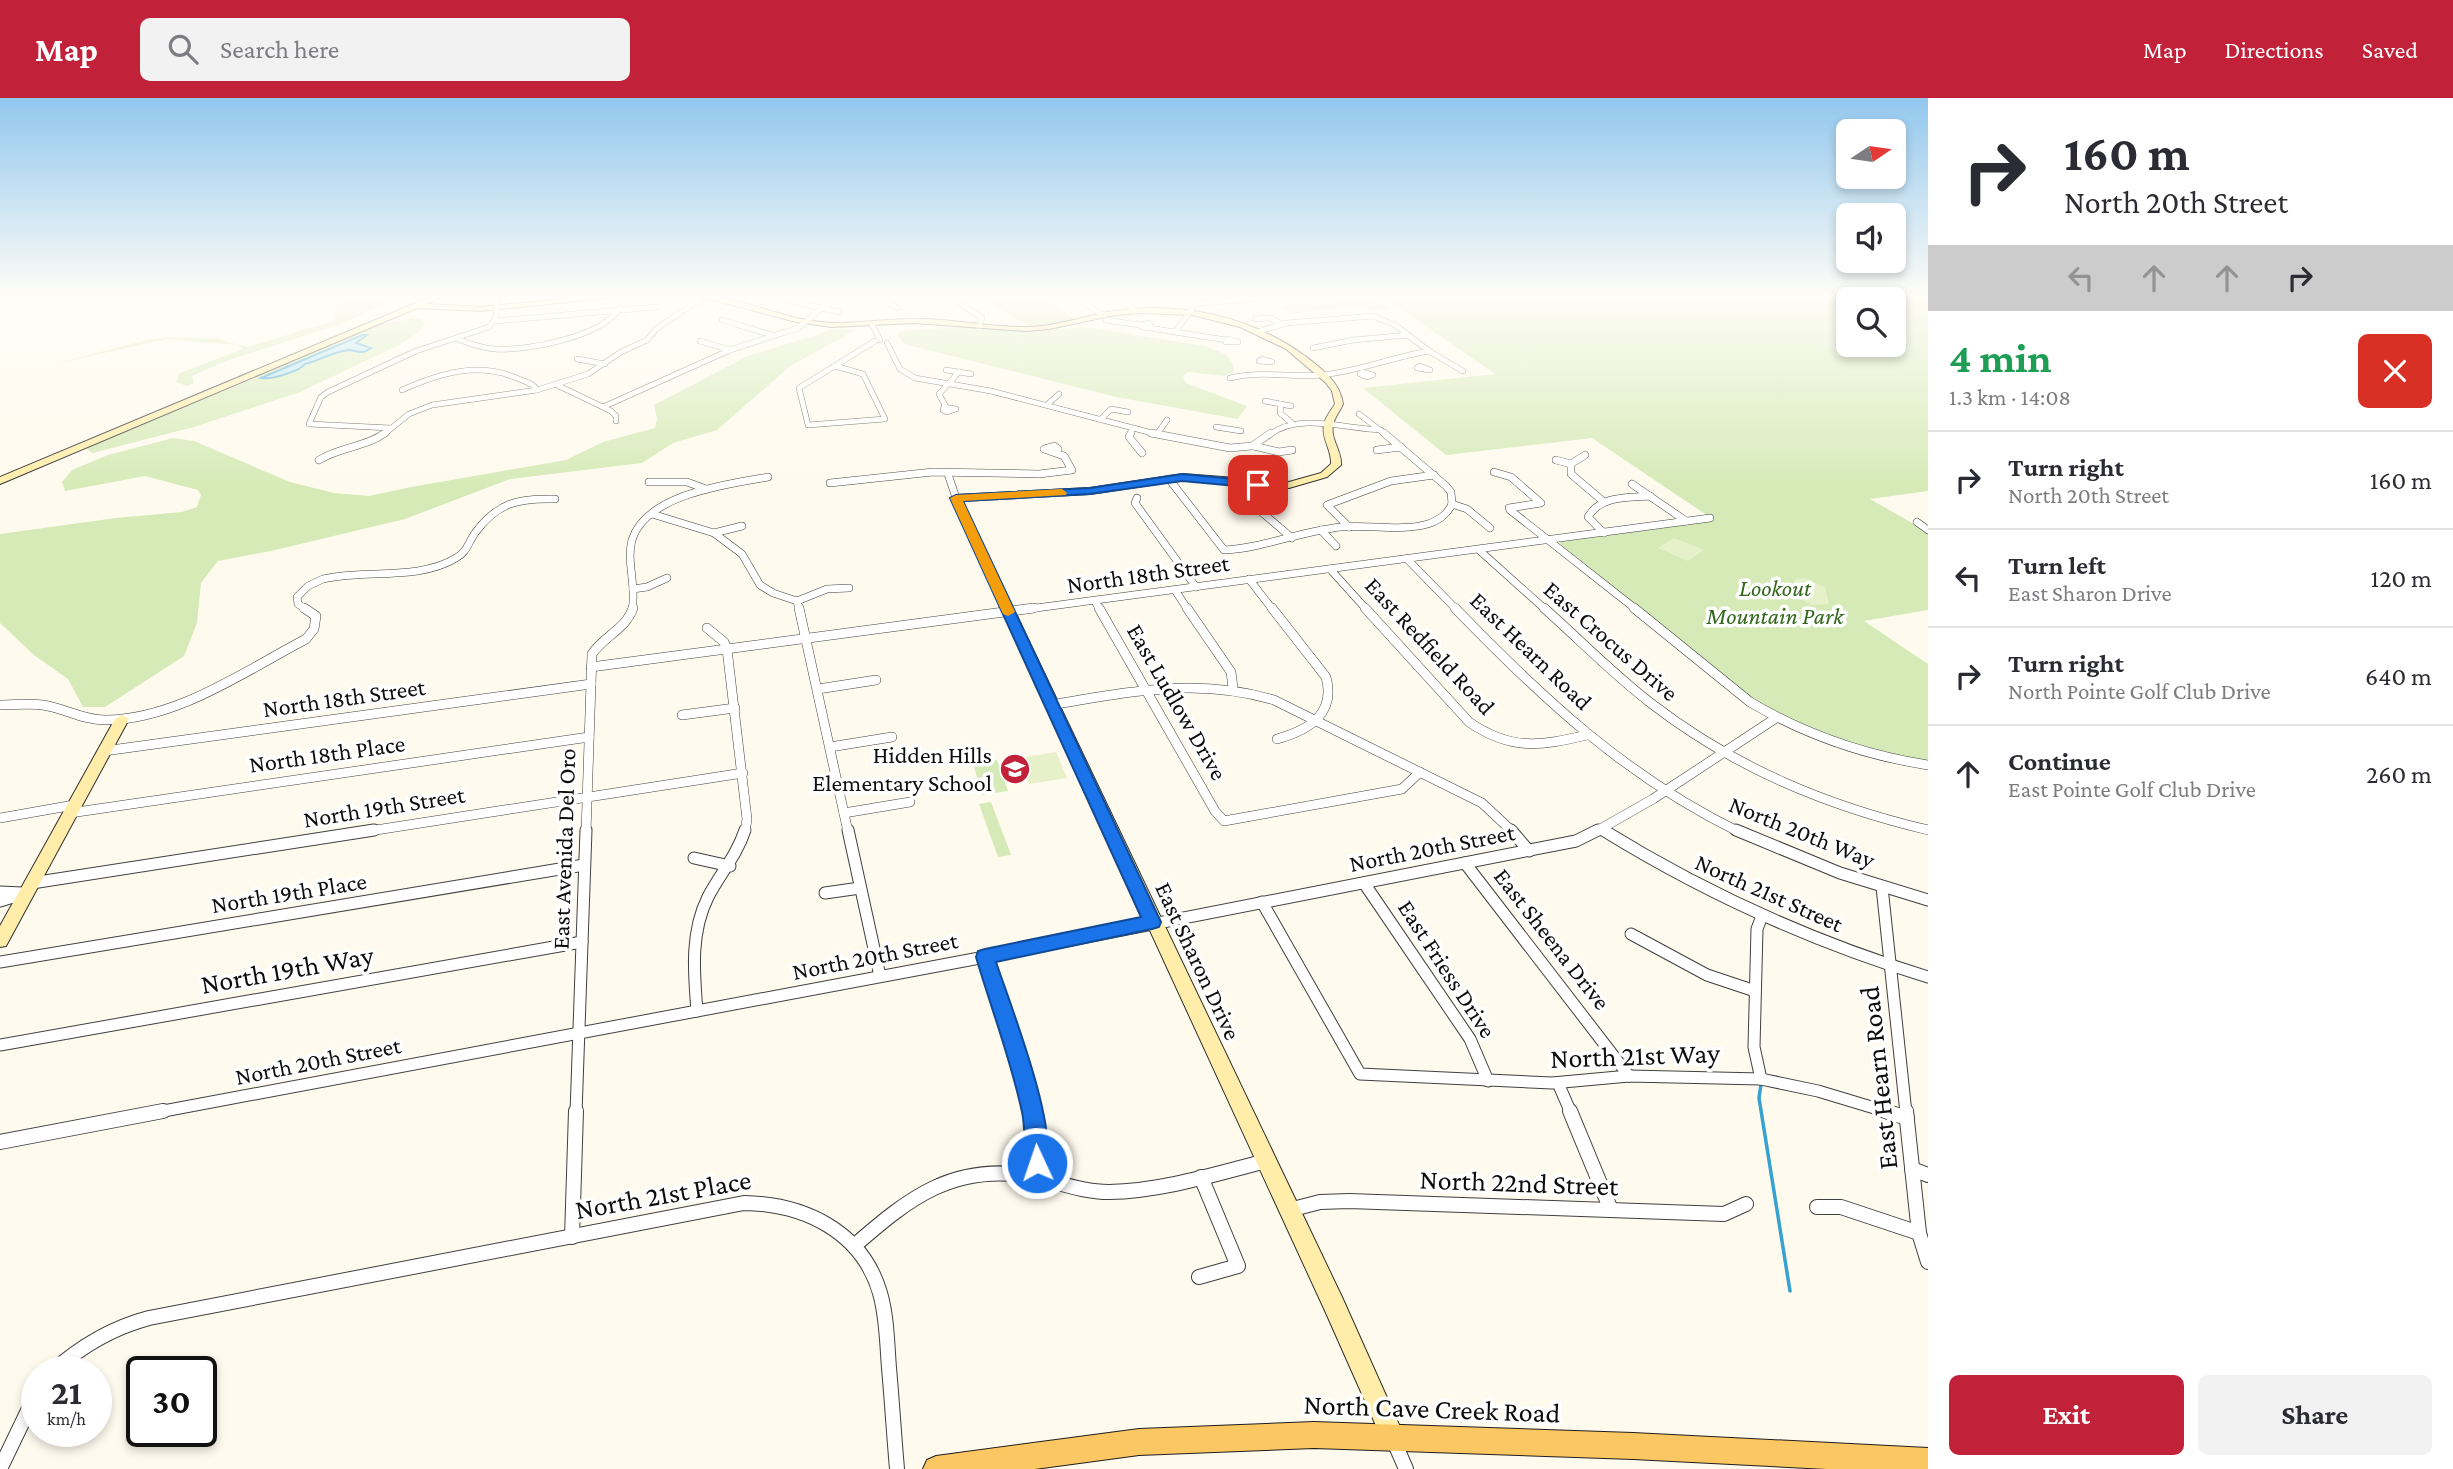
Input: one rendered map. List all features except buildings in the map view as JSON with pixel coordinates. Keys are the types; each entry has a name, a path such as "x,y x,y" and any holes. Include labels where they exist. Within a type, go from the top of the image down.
{"main road":[{"name":"North Cave Creek Road","path":"936,1469 1162,1440 1314,1435 1633,1446 1928,1461"}],"street":[{"path":"0,474 280,359"},
{"path":"0,481 286,359"},
{"path":"391,428 309,424 321,397 399,359"},
{"path":"577,359 605,364"},
{"path":"320,460 332,452 377,439 409,414 432,405 557,385 588,374 614,359"},
{"path":"603,407 710,359"},
{"path":"835,366 863,374 885,419 808,425 799,388 846,359"},
{"path":"893,359 906,374 947,385 990,391 1132,429 1219,446 1254,446 1279,452 1292,450"},
{"path":"956,498 1090,491 1169,479 1202,477 1272,485 1312,480 1324,475 1336,465 1338,457 1328,427 1339,400 1335,387 1304,359"},
{"path":"1230,378 1245,374 1298,377 1361,371 1391,359"},
{"path":"1405,359 1420,366"},
{"path":"1443,359 1463,371"},
{"path":"1268,364 1273,374"},
{"path":"402,390 438,375 484,369 502,372 534,385 537,390"},
{"path":"946,370 971,374"},
{"path":"946,407 939,394 959,372"},
{"path":"557,385 603,407 616,416 616,421"},
{"path":"1047,405 1059,394"},
{"path":"1265,401 1291,405"},
{"path":"1281,404 1280,413 1292,424"},
{"path":"1100,421 1111,409 1128,412"},
{"path":"1169,479 1224,550 1258,546 1321,530 1424,525 1446,514 1452,504 1451,492 1359,414"},
{"path":"1157,434 1167,420"},
{"path":"1254,446 1267,434 1292,424 1381,430"},
{"path":"1216,427 1241,431"},
{"path":"1132,429 1129,437 1142,453"},
{"path":"1219,446 1230,429"},
{"path":"1224,459 1230,447"},
{"path":"1377,450 1401,447"},
{"path":"830,482 933,472 1037,474 1072,470 1064,456 1056,452"},
{"path":"1279,452 1282,462"},
{"path":"1556,460 1571,464 1585,455"},
{"path":"1571,464 1571,474 1576,481 1604,502"},
{"path":"1494,472 1511,477 1541,503 1515,509 1728,685 1776,718 1850,748 1889,759 1928,765"},
{"name":"East Sharon Drive","path":"948,474 949,483 1008,612 1289,1210 1406,1469"},
{"path":"1349,527 1327,505 1391,481 1434,475"},
{"path":"591,667 596,645 629,616 633,609 634,536 652,514 677,499 706,489 768,477"},
{"path":"649,482 688,482 701,484 706,489"},
{"path":"1632,484 1686,521"},
{"path":"1251,495 1258,509 1292,538"},
{"path":"1604,533 1588,517 1592,509 1604,502 1650,496"},
{"path":"1137,498 1135,503 1196,587"},
{"path":"0,705 43,705 87,719 122,719 160,712 189,700 306,639 314,629 316,616 298,604 297,597 302,589 314,581 330,576 416,571 446,564 463,554 475,533 505,505 519,499 555,499"},
{"path":"1452,504 1467,509 1490,528"},
{"path":"652,514 715,533 742,554 761,585 773,593 797,601 827,589 849,588"},
{"name":"North 18th Street","path":"591,667 1710,518"},
{"path":"1928,520 1917,522 1928,530"},
{"path":"715,533 742,526"},
{"path":"1321,530 1336,546"},
{"name":"East Crocus Drive","path":"1479,550 1649,702 1676,724 1722,754 1843,808 1928,830"},
{"name":"East Hearn Road","path":"1406,559 1587,735 1629,768 1665,791"},
{"name":"East Redfield Road","path":"1330,569 1469,722 1483,734 1499,741 1527,746 1587,735"},
{"path":"633,589 647,587 667,578"},
{"path":"1250,579 1331,687 1329,704 1303,731 1277,739"},
{"path":"1175,590 1231,672 1233,688"},
{"path":"797,601 880,976"},
{"name":"East Ludlow Drive","path":"1095,601 1224,821 1402,789 1420,772"},
{"path":"697,1011 693,951 696,932 708,898 730,866 746,831 748,813 727,649 724,642 707,628"},
{"name":"East Avenida Del Oro","path":"572,1237 591,667"},
{"path":"818,689 876,680"},
{"name":"North 18th Street","path":"104,751 590,684"},
{"path":"1051,705 1195,684 1233,688 1274,700 1314,720"},
{"path":"682,715 735,708"},
{"name":"North 20th Street","path":"0,1142 985,957 1152,922 1576,841 1665,791 1776,718"},
{"path":"0,942 122,719"},
{"name":"East Sheena Drive","path":"1314,720 1493,811 1529,851"},
{"name":"North 18th Place","path":"0,818 589,737"},
{"path":"830,747 891,737"},
{"name":"North 19th Street","path":"0,892 743,773"},
{"name":"North 20th Way","path":"1665,791 1720,822 1786,853 1882,887 1928,900"},
{"path":"844,813 910,802"},
{"name":"North 21st Street","path":"1601,829 1672,872 1762,916 1891,966 1928,977"},
{"path":"694,858 730,866"},
{"name":"East Sheena Drive","path":"1465,863 1629,1076"},
{"name":"North 19th Place","path":"0,962 584,865"},
{"name":"East Friess Drive","path":"1364,883 1471,1039 1488,1081"},
{"name":"East Hearn Road","path":"1882,887 1919,1233 1928,1262"},
{"name":"North 19th Street","path":"0,901 29,888"},
{"path":"825,893 860,888"},
{"name":"North 21st Way","path":"1262,902 1360,1074 1558,1083 1629,1076 1761,1079 1818,1091 1907,1118"},
{"path":"1761,1079 1754,1047 1757,929 1762,916"},
{"path":"1631,934 1707,975 1755,991"},
{"name":"North 19th Way","path":"0,1045 582,942"},
{"path":"985,957 1033,1112 1038,1143 1037,1163 1032,1176"},
{"path":"1558,1083 1611,1210"},
{"path":"853,1246 916,1194 937,1183 982,1172 1032,1176 1062,1186 1105,1192 1134,1191 1266,1161"},
{"path":"1912,1169 1928,1175"},
{"path":"1199,1277 1238,1266 1201,1177"},
{"name":"North 22nd Street","path":"1289,1210 1320,1202 1349,1201 1724,1214 1746,1205"},
{"name":"North 21st Place","path":"69,1356 99,1334 125,1324 744,1203 765,1202 804,1211 832,1225 872,1270 880,1292 897,1469"},
{"path":"1817,1207 1841,1207 1919,1233"},
{"path":"0,1469 21,1425"}],"green space":[{"path":"217,359 232,359 192,376 194,383 187,386 176,382 180,373"},
{"path":"297,359 370,359 300,392 194,427 92,453 86,448"},
{"path":"742,359 803,359 789,367 717,430 673,443 642,463 510,479 405,519 218,561 201,583 197,623 184,656 105,707 83,707 68,679 34,655 0,623 0,534 182,512 197,507 201,495 198,490 145,476 65,491 62,482 72,470 108,455 173,438 194,441 290,482 334,493 369,496 566,460 603,442 655,428 657,419 654,405"},
{"path":"964,359 1229,359 1234,372 1223,376 1188,372 1183,376 1186,383 1247,406 1238,419 1116,397"},
{"name":"Lookout Mountain Park","path":"1473,359 1928,359 1928,491 1870,499 1928,532 1928,610 1864,621 1928,664 1928,761 1857,747 1795,723 1750,697 1560,544 1561,541 1714,520 1592,438 1446,455 1363,388 1495,374"},
{"path":"1674,538 1704,550 1688,561 1658,548"},
{"path":"1804,578 1825,587 1829,604 1812,605 1799,598 1797,593 1800,590 1794,583 1795,580"},
{"path":"1056,752 1067,778 1029,784 1019,758"},
{"path":"997,760 1008,791 982,795 973,763"},
{"path":"991,802 1011,855 998,857 979,804"}],"water":[{"path":"306,359 319,359 285,374 261,378"}],"waterway":[{"path":"1761,1084 1759,1098 1790,1291"}],"slow traffic":[{"path":"1008,612 956,498 991,494 1062,493"}],"place":[{"name":"Hidden Hills Elementary School","path":"1015,769"}],"route":[{"path":"1037,1163 1038,1143 1033,1112 985,957 1152,922 956,498 991,494 1090,491 1182,477 1258,485"}]}
